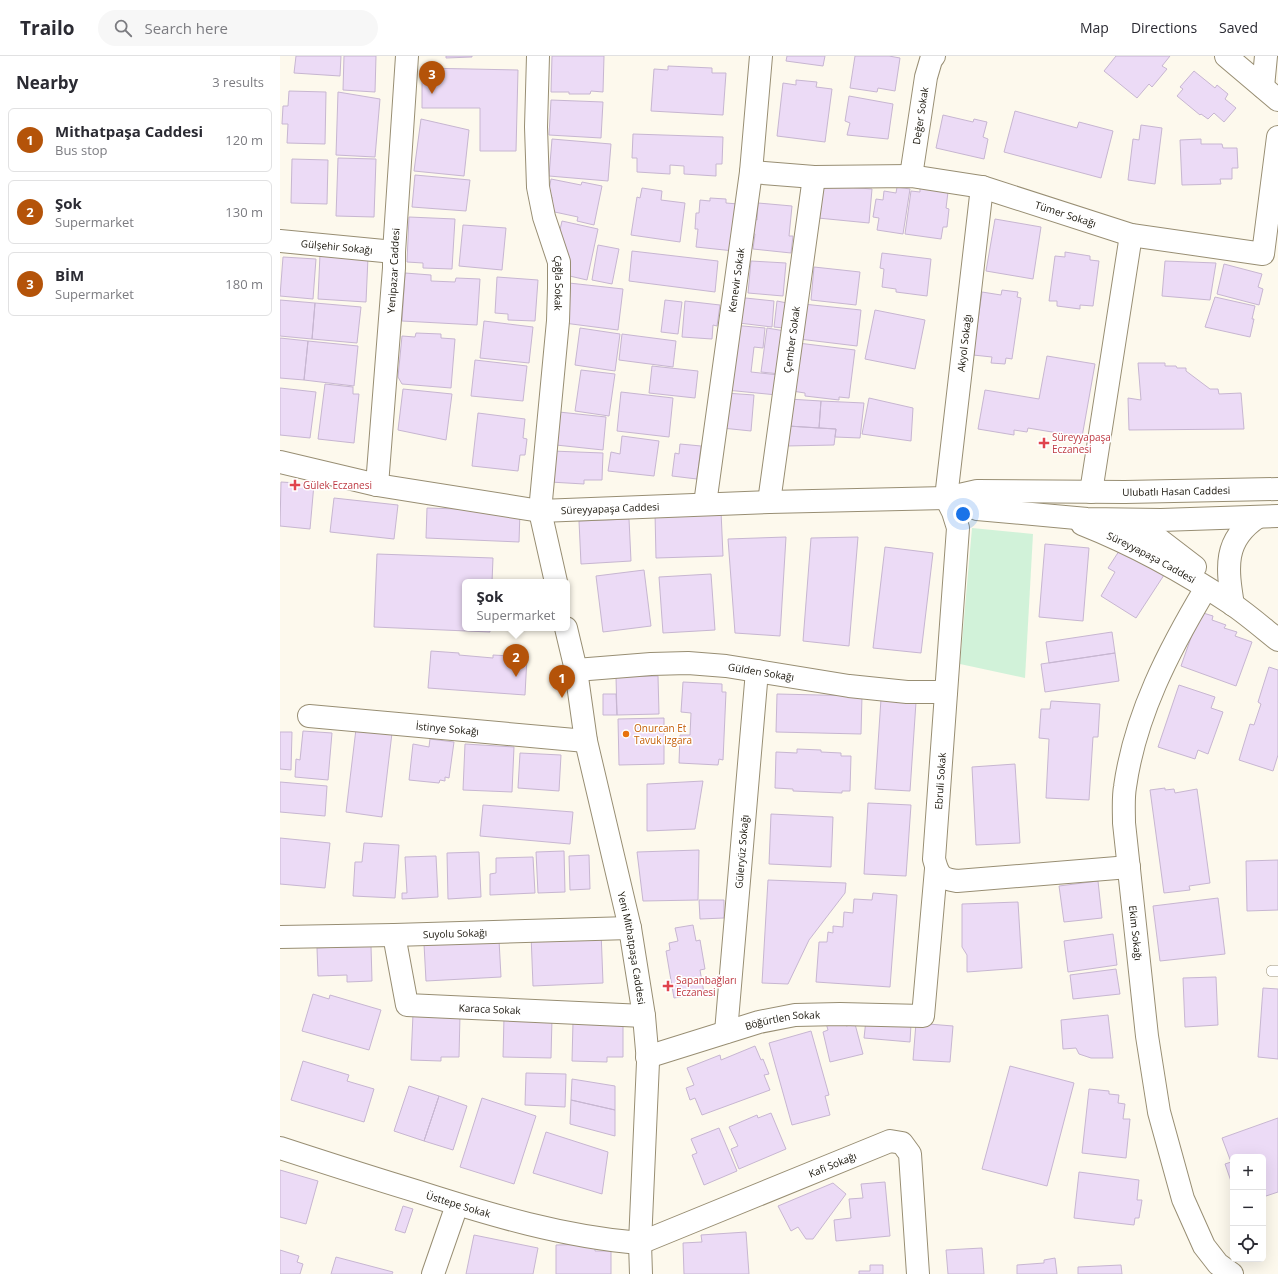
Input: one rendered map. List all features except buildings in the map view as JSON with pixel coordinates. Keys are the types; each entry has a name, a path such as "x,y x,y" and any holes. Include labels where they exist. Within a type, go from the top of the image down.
{"street":[{"name":"Yenipazar Caddesi","path":"376,485 394,268 407,56"},
{"name":"Çağla Sokak","path":"538,56 536,127 538,187 544,217 559,262 558,321 540,511"},
{"name":"Kenevir Sokak","path":"705,504 751,172 760,56"},
{"name":"Değer Sokak","path":"911,176 926,77 931,60 934,56"},
{"path":"1226,56 1270,94"},
{"path":"1266,56 1270,94"},
{"name":"Tümer Sokağı","path":"751,172 814,177 911,176 982,187 1131,235 1270,254 1278,137"},
{"name":"Çember Sokak","path":"769,502 814,177"},
{"name":"Akyol Sokağı","path":"946,498 982,187"},
{"path":"1083,492 1131,235"},
{"name":"Gülşehir Sokağı","path":"280,242 394,252"},
{"name":"Süreyyapaşa Caddesi","path":"280,462 376,485 540,511 705,504 946,498 977,491 1083,492 1124,520 1152,534 1174,550 1194,566 1233,605"},
{"name":"Ulubatlı Hasan Caddesi","path":"1083,492 1278,489"},
{"name":"Süreyyapaşa Caddesi","path":"946,498 977,509 1065,518 1124,520"},
{"name":"Ebruli Sokak","path":"923,1016 936,869 934,859 958,528 953,512 946,498"},
{"path":"540,511 555,579"},
{"path":"1124,520 1268,516"},
{"path":"1233,605 1229,568 1231,553 1236,538 1244,528 1268,516"},
{"name":"Süreyyapaşa Caddesi","path":"1065,518 1131,545 1167,564 1233,605 1278,640"},
{"name":"Ekim Sokağı","path":"1206,588 1162,669 1143,712 1132,747 1124,788 1124,823 1152,1074 1159,1112 1183,1199 1204,1246 1218,1264 1232,1274"},
{"name":"Yeni Mithatpaşa Caddesi","path":"567,631 576,670 586,741 630,928 644,1016 647,1057 640,1243 641,1274"},
{"name":"Gülden Sokağı","path":"576,670 651,664 688,663 726,666 870,688 907,692 946,692"},
{"name":"Güleryüz Sokağı","path":"726,1032 757,671"},
{"name":"İstinye Sokağı","path":"309,716 586,741"},
{"path":"936,869 941,876 949,880 958,881 1129,867"},
{"name":"Suyolu Sokağı","path":"280,937 630,928"},
{"name":"Karaca Sokak","path":"394,935 407,1005 644,1016"},
{"name":"Böğürtlen Sokak","path":"647,1057 759,1022 795,1015 840,1014 923,1016"},
{"name":"Kafi Sokağı","path":"640,1243 890,1141 902,1143 910,1154 918,1274"},
{"name":"Üsttepe Sokak","path":"280,1148 457,1205 522,1223 616,1241 640,1243"},
{"path":"433,1274 457,1205"}],"green space":[{"path":"972,528 1033,534 1025,678 960,664"}],"place":[{"name":"BİM","path":"432,94"},
{"name":"Süreyyapaşa Eczanesi","path":"1044,443"},
{"name":"Gülek Eczanesi","path":"295,485"},
{"name":"Şok","path":"516,677"},
{"name":"Mi̇thatpaşa Caddesi̇","path":"562,698"},
{"name":"Onurcan Et Tavuk Izgara","path":"626,734"},
{"name":"Sapanbağları Eczanesi","path":"668,986"}]}
